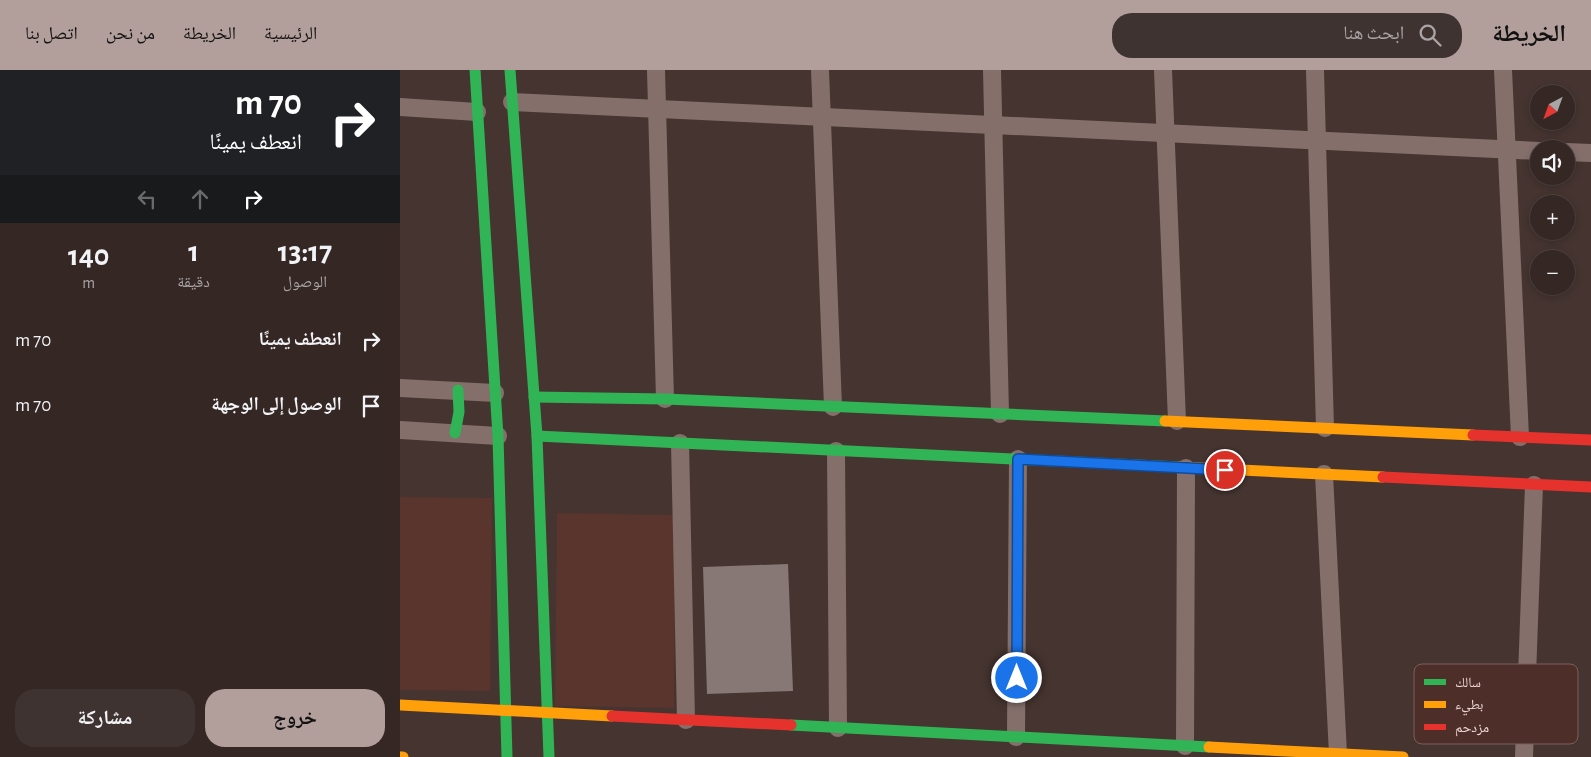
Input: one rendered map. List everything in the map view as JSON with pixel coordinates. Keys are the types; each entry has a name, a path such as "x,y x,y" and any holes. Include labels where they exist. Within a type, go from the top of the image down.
{"main road":[{"path":"475,70 498,436 507,757"},
{"path":"510,70 538,436 549,757"},
{"path":"455,433 460,420 461,406 458,390"},
{"path":"534,397 665,399 1591,440"},
{"path":"538,436 1591,487"},
{"path":"400,706 548,712 1403,757"}],"street":[{"path":"656,70 665,399"},
{"path":"820,70 833,406"},
{"path":"992,70 1000,414"},
{"path":"1163,70 1177,421"},
{"path":"1315,70 1325,428"},
{"path":"1503,70 1520,437"},
{"path":"512,102 1530,150"},
{"path":"400,107 477,112"},
{"path":"1575,152 1591,153"},
{"path":"400,388 495,393"},
{"path":"400,430 498,436"},
{"path":"680,443 686,720"},
{"path":"836,451 838,728"},
{"path":"1016,737 1018,459"},
{"path":"1185,746 1186,468"},
{"path":"1324,474 1338,754"},
{"path":"1527,664 1534,485"},
{"path":"1524,744 1524,757"}],"shaded area":[{"path":"400,497 492,498 490,691 400,690"},
{"path":"557,513 675,515 674,708 555,706"}],"building":[{"path":"788,564 793,691 707,694 703,567"}],"traffic: fast":[{"path":"475,70 498,436 507,757"},
{"path":"510,70 537,436 549,757"},
{"path":"455,433 459,412 458,390"},
{"path":"534,397 665,399 1165,421"},
{"path":"537,436 1179,467"},
{"path":"791,725 1209,747"}],"traffic: slow":[{"path":"1165,421 1473,435"},
{"path":"1179,467 1383,477"},
{"path":"400,705 612,716"},
{"path":"1209,747 1403,757"}],"traffic: jam":[{"path":"1473,435 1591,440"},
{"path":"1383,477 1591,487"},
{"path":"612,716 791,725"}],"route":[{"path":"1017,678 1018,459 1225,470"}]}
